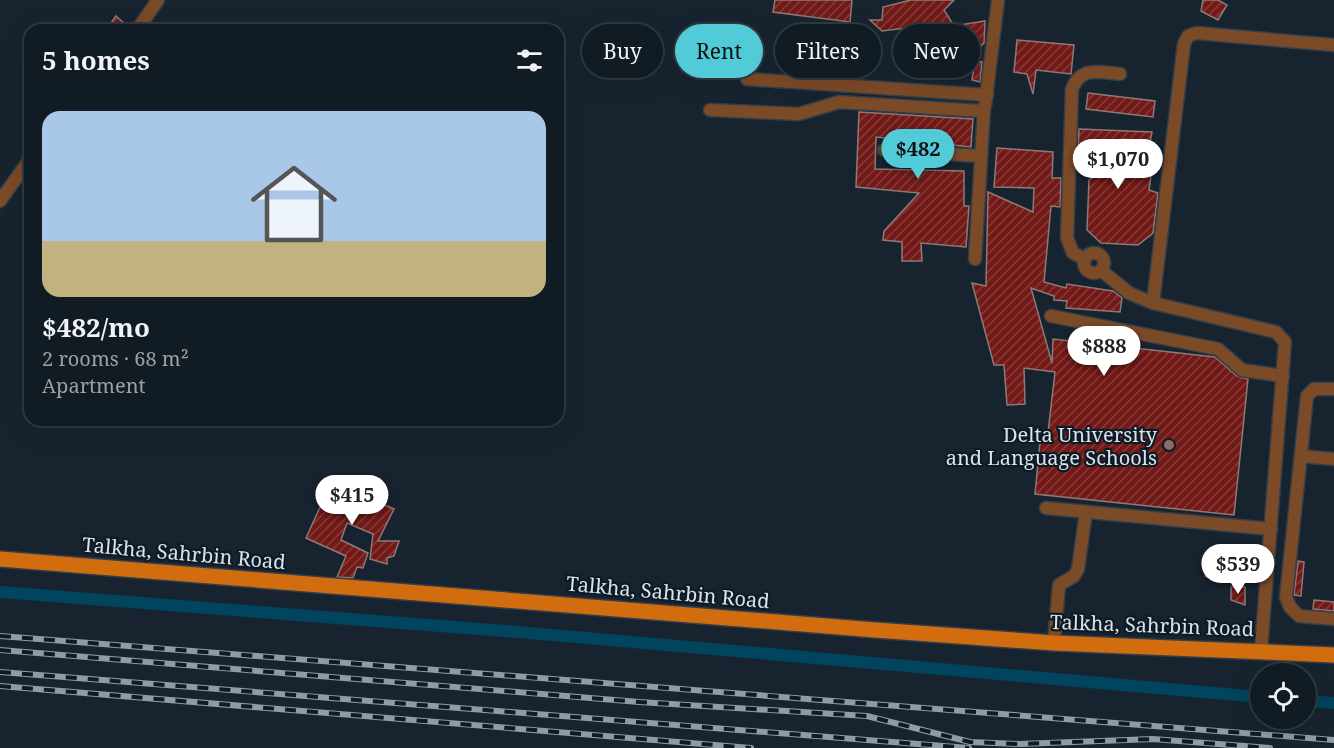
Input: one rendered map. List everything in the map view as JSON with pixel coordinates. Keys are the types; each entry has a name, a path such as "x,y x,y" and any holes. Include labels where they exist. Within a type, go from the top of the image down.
{"main road":[{"name":"Talkha, Sahrbin Road","path":"0,559 1054,643 1261,650 1334,655"}],"street":[{"path":"141,24 158,0"},
{"path":"975,258 984,109 998,0"},
{"path":"1153,303 1184,44 1188,36 1196,33 1334,45"},
{"path":"1120,74 1086,72 1076,79 1071,89 1067,238 1073,253 1085,259 1084,266 1088,272 1095,274 1102,271 1129,292 1153,303 1276,332 1283,338 1286,346 1261,650"},
{"path":"747,80 987,95"},
{"path":"710,110 799,114 839,102 978,112 984,109"},
{"path":"884,150 981,156"},
{"path":"0,201 24,167"},
{"path":"1051,316 1218,349 1242,370 1283,376"},
{"path":"1334,389 1317,388 1308,393 1286,597 1290,607 1299,616 1334,619"},
{"path":"1301,456 1334,459"},
{"path":"1046,508 1271,529"},
{"path":"1054,643 1059,585 1074,576 1078,569 1086,512"}],"building":[{"path":"775,0 852,0 850,22 773,12"},
{"path":"911,0 954,0 944,10 953,24 893,24 893,30 882,31 881,24 874,24 870,20 882,20 883,7"},
{"path":"1203,0 1218,0 1227,5 1218,20 1201,11"},
{"path":"116,16 125,24 110,24"},
{"path":"985,21 984,43 980,48 980,24 966,24"},
{"path":"1017,40 1074,45 1071,74 1036,70 1033,94 1027,74 1014,72"},
{"path":"980,62 982,62 980,82 972,80 972,78 980,78"},
{"path":"1088,93 1155,101 1153,117 1086,109"},
{"path":"859,112 973,119 971,147 876,137 875,169 964,171 964,206 969,206 966,247 921,243 922,261 902,261 902,242 883,240 884,231 919,193 856,187"},
{"path":"1079,129 1152,132 1150,142 1124,139 1123,165 1152,169 1149,190 1158,193 1153,233 1138,245 1101,243 1087,230 1089,180 1098,174 1101,153 1078,152"},
{"path":"997,148 1053,152 1052,178 1061,178 1060,207 1051,206 1044,282 1066,288 1067,284 1113,291 1122,298 1120,312 1066,308 1067,301 1054,300 1054,296 1031,288 1052,363 1053,339 1215,357 1237,376 1248,379 1234,515 1035,494 1040,442 1047,441 1055,372 1024,368 1025,404 1007,405 1004,365 994,365 972,283 986,286 988,192 1033,212 1034,188 994,187"},
{"path":"330,485 362,485 359,494 394,509 378,541 399,541 394,556 387,558 387,564 370,559 373,534 347,523 341,540 368,553 363,568 357,567 353,578 337,577 346,556 306,538"},
{"path":"1211,560 1222,565 1215,580 1205,576"},
{"path":"1298,561 1304,562 1301,596 1294,595"},
{"path":"1231,587 1245,587 1245,605 1231,600"},
{"path":"1314,600 1334,602 1334,611 1313,609"}],"waterway":[{"path":"0,592 518,632 1250,696"},
{"path":"1316,702 1334,703"}],"railway":[{"path":"0,636 1334,740"},
{"path":"0,650 639,702 867,716 970,742 1020,744 1153,739 1270,748"},
{"path":"0,672 969,748"},
{"path":"0,686 751,748"}],"place":[{"name":"Delta University and Language Schools","path":"1169,445"}]}
